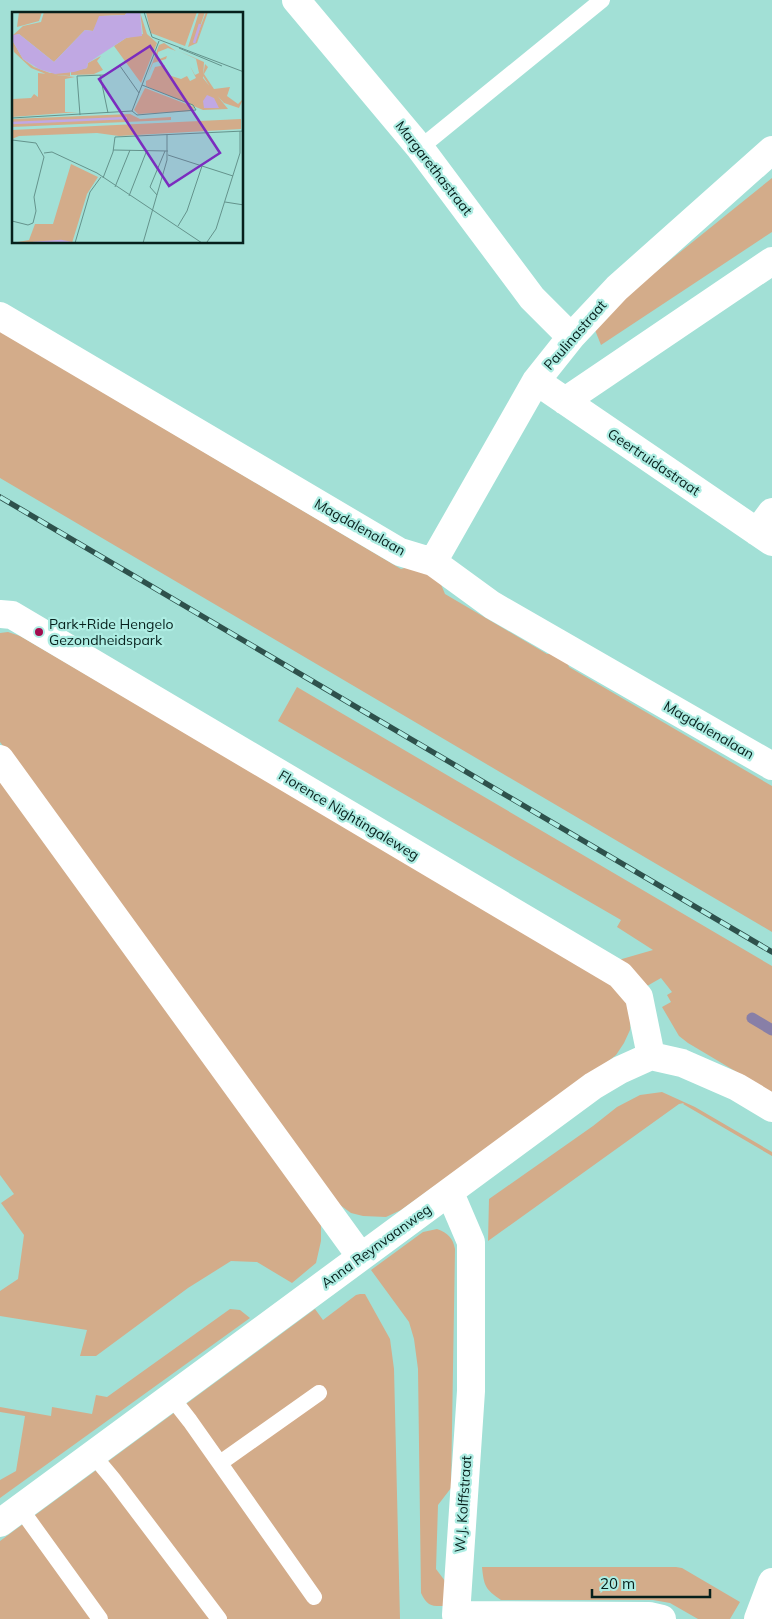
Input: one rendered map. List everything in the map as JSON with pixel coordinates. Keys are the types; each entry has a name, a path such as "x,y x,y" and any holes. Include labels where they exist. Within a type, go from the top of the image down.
{"street":[{"name":"Margarethastraat","path":"296,0 420,148 532,298 570,337"},
{"name":"Paulinastraat","path":"432,562 536,381 570,337 616,288 772,150"},
{"path":"565,401 772,261"},
{"name":"Magdalenalaan","path":"0,316 400,552 432,562 492,605 772,766"},
{"name":"Geertruidastraat","path":"536,381 767,529"},
{"name":"Florence Nightingaleweg","path":"0,614 12,615 620,974 639,997 651,1056"},
{"path":"0,758 361,1257"},
{"path":"651,1056 682,1062 736,1087 772,1108"},
{"name":"Anna Reynvaanweg","path":"10,1516 593,1086 620,1070 651,1056"},
{"name":"W.J. Kolffstraat","path":"450,1193 471,1242 471,1391 456,1615 498,1617 649,1616 662,1619"},
{"path":"758,1619 772,1582"}],"lane":[{"path":"420,148 602,0"},
{"path":"220,1463 319,1393"},
{"path":"172,1398 314,1597"},
{"path":"93,1455 113,1478 219,1619"},
{"path":"10,1516 100,1619"}],"shaded area":[{"path":"772,178 772,232 601,345 595,330 607,311"},
{"path":"0,331 401,569 416,565 438,577 445,594 547,654 563,652 569,667 772,786 772,932 0,478"},
{"path":"8,632 20,636 609,981 624,995 631,1017 630,1030 616,1055 401,1210 386,1217 363,1216 351,1213 340,1205 329,1191 0,742 0,633"},
{"path":"297,687 772,966 772,1093 679,1036 662,1007 671,1002 667,995 672,992 661,978 647,986 615,961 653,950 617,927 621,920 278,721"},
{"path":"0,778 321,1220 321,1241 316,1263 292,1283 257,1262 231,1261 188,1288 96,1356 80,1356 87,1330 0,1316 0,1291 18,1279 24,1235 1,1203 14,1194 0,1175"},
{"path":"662,1092 695,1107 772,1152 772,1156 684,1103 679,1104 488,1241 489,1199 617,1107 640,1095"},
{"path":"437,1229 449,1236 455,1249 451,1488 438,1505 436,1569 448,1585 448,1606 429,1604 421,1593 418,1369 414,1339 409,1322 371,1270 423,1232"},
{"path":"360,1294 365,1294 390,1339 394,1369 400,1619 0,1619 0,1541 315,1309 323,1320"},
{"path":"230,1309 240,1310 250,1318 0,1498 0,1480 16,1471 25,1416 0,1412 0,1407 51,1416 52,1407 92,1414 96,1395 107,1397"},
{"path":"482,1567 676,1567 682,1568 740,1602 730,1619 698,1619 670,1603 653,1600 501,1600 486,1586"}],"waterway":[{"path":"752,1018 772,1030"}],"railway":[{"path":"0,497 772,952"}],"place":[{"name":"Park+Ride Hengelo Gezondheidspark","path":"39,632"}]}
